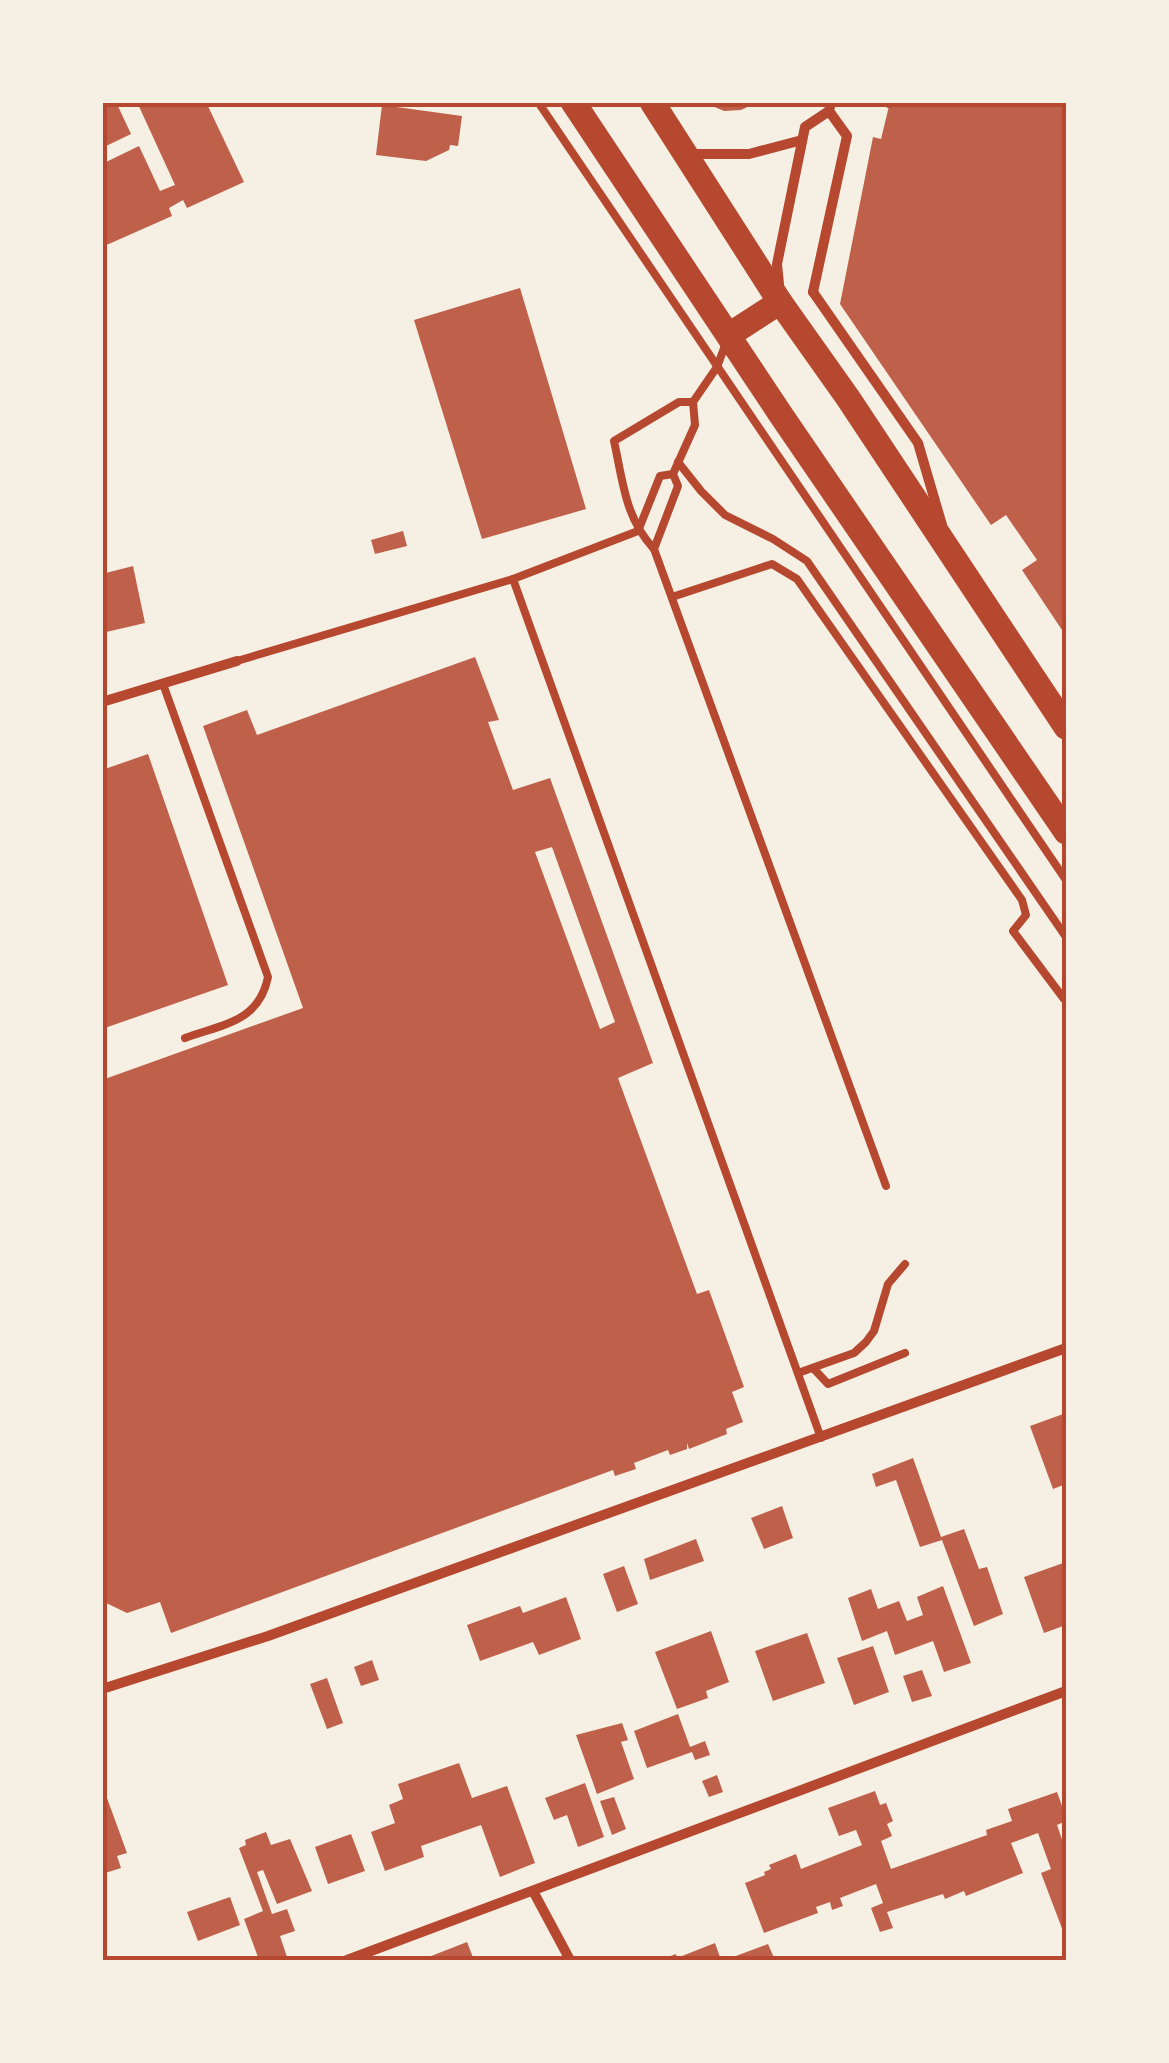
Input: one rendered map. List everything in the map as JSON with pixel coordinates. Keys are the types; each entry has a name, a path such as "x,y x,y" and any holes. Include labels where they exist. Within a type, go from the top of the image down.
{"main road":[{"path":"572,102 1066,832"},
{"path":"652,102 780,302 1066,727"},
{"path":"729,335 780,302"}],"street":[{"path":"814,292 780,302 777,264 806,127 830,107 846,136 814,292 918,444 952,555"},
{"path":"687,154 749,154 802,140"},
{"path":"102,702 237,661"},
{"path":"102,1689 268,1636 1066,1348"},
{"path":"347,1960 1066,1692"},
{"path":"534,1891 570,1960"}],"lane":[{"path":"538,102 1066,880"},
{"path":"654,549 678,486 673,474 696,425 693,402 718,367 729,335"},
{"path":"693,402 678,402 614,441 630,512 638,532 654,549 886,1186"},
{"path":"678,462 725,515 807,561 1066,938"},
{"path":"237,661 512,579 638,532 660,476 673,474"},
{"path":"672,597 772,564 796,578 1022,900 1026,915 1013,931 1066,1000"},
{"path":"512,579 821,1438"},
{"path":"163,684 268,977 258,1007 185,1038"},
{"path":"798,1373 854,1352 866,1342 874,1330 888,1284 905,1264"},
{"path":"812,1368 828,1384 905,1354"}],"building":[{"path":"102,102 116,102 131,134 102,148"},
{"path":"137,102 206,102 244,182 187,208 183,200 169,208 172,216 102,247 102,164 139,146 160,191 175,185"},
{"path":"703,102 758,102 741,110 724,111"},
{"path":"890,102 1066,102 1066,636 1022,570 1037,560 1006,515 991,525 840,304 873,137 881,139"},
{"path":"382,105 462,116 458,146 450,145 449,150 426,161 376,155"},
{"path":"520,288 586,509 482,539 414,320"},
{"path":"403,531 407,546 375,554 371,540"},
{"path":"133,566 145,623 102,633 102,574"},
{"path":"475,657 499,720 488,722 513,790 550,778 653,1063 618,1078 697,1294 709,1290 744,1387 732,1392 743,1422 726,1429 727,1434 689,1449 687,1443 687,1449 670,1455 668,1450 634,1463 636,1469 615,1476 613,1470 171,1633 160,1602 127,1613 102,1601 102,1080 303,1008 203,726 247,710 257,735","holes":["552,847 615,1022 600,1029 535,852"]},
{"path":"148,754 228,985 102,1029 102,770"},
{"path":"1066,1413 1066,1484 1053,1489 1030,1426"},
{"path":"913,1458 941,1537 964,1529 979,1569 987,1567 1003,1614 974,1626 942,1540 920,1547 896,1480 876,1487 872,1474"},
{"path":"782,1506 793,1538 764,1549 751,1518"},
{"path":"696,1539 704,1561 650,1580 644,1559"},
{"path":"1066,1562 1066,1625 1044,1633 1024,1577"},
{"path":"624,1566 638,1604 617,1612 603,1574"},
{"path":"943,1586 971,1663 944,1672 933,1641 895,1655 887,1631 862,1641 848,1598 871,1589 878,1609 899,1601 907,1621 923,1615 917,1597"},
{"path":"566,1597 581,1639 539,1655 533,1642 480,1661 467,1625 520,1606 523,1613"},
{"path":"711,1631 729,1682 706,1691 708,1698 677,1709 655,1652"},
{"path":"807,1633 825,1683 773,1701 755,1651"},
{"path":"873,1646 889,1692 854,1705 837,1658"},
{"path":"372,1660 379,1680 361,1686 354,1667"},
{"path":"922,1670 932,1696 912,1702 903,1676"},
{"path":"327,1678 343,1723 327,1729 310,1684"},
{"path":"678,1714 690,1747 705,1741 710,1755 695,1760 692,1752 647,1768 634,1731"},
{"path":"622,1723 628,1740 621,1742 634,1779 597,1794 576,1735"},
{"path":"459,1763 472,1798 507,1786 535,1863 500,1877 481,1825 421,1846 424,1857 385,1871 371,1832 395,1823 389,1805 403,1799 398,1784"},
{"path":"717,1775 723,1792 709,1797 702,1781"},
{"path":"585,1783 604,1837 578,1847 567,1815 554,1820 545,1798"},
{"path":"875,1791 880,1805 886,1803 893,1821 887,1824 892,1836 881,1841 891,1869 987,1835 986,1830 1012,1821 1008,1809 1057,1792 1066,1817 1057,1825 1066,1851 1066,1939 1041,1873 1051,1869 1038,1833 1011,1843 1023,1873 966,1896 964,1891 945,1899 943,1894 887,1912 893,1928 880,1932 871,1908 883,1903 876,1884 840,1898 843,1906 832,1910 830,1902 816,1907 818,1913 764,1933 745,1883 765,1875 771,1869 769,1865 796,1854 801,1869 862,1845 856,1830 839,1836 828,1808"},
{"path":"614,1797 626,1829 612,1835 600,1801"},
{"path":"107,1798 127,1853 117,1856 121,1868 102,1874 102,1800"},
{"path":"266,1832 271,1845 290,1839 312,1891 277,1904 263,1870 257,1872 272,1914 287,1909 295,1931 280,1936 287,1957 277,1960 259,1960 244,1919 263,1911 239,1848 246,1845 245,1840"},
{"path":"351,1834 365,1871 328,1884 315,1847"},
{"path":"230,1897 240,1925 198,1941 187,1912"},
{"path":"467,1942 474,1960 421,1960"},
{"path":"715,1943 721,1960 660,1960 676,1954 677,1958"},
{"path":"768,1944 775,1960 725,1960"}]}
